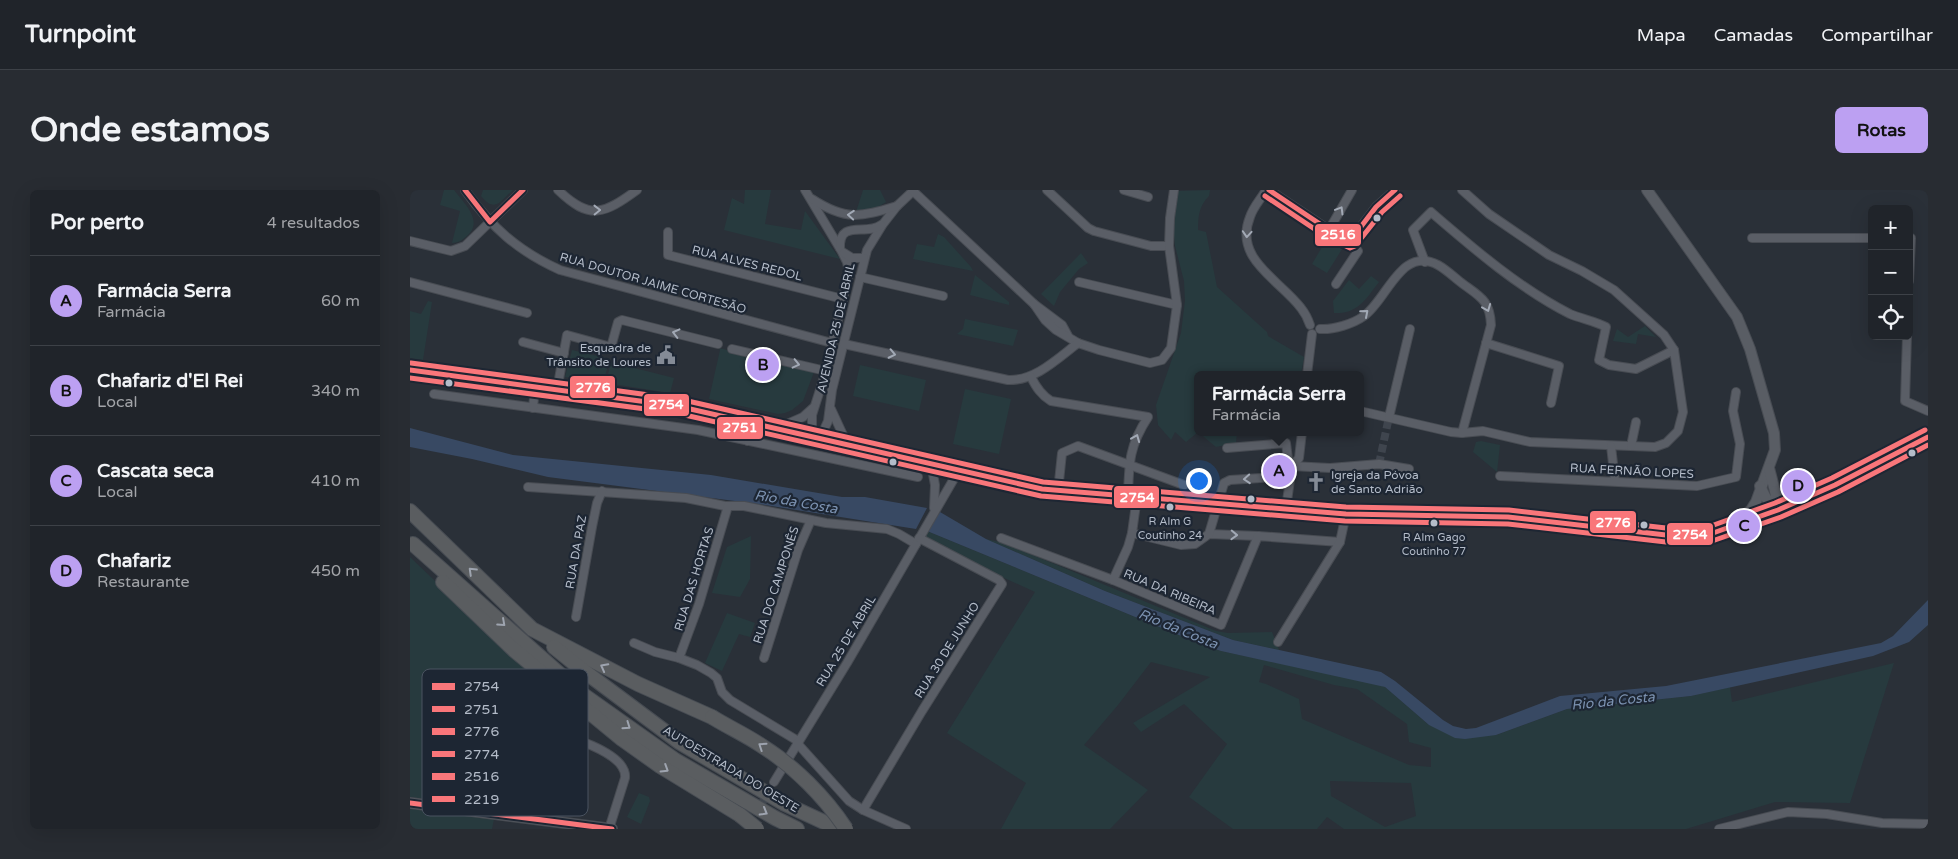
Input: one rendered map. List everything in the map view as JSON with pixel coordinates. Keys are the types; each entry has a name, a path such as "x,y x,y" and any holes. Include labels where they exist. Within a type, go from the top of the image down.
{"highway":[{"path":"410,511 532,629 638,684 712,717 763,746 801,776 846,829"},
{"path":"411,543 447,587 537,669"},
{"name":"AUTOESTRADA DO OESTE","path":"411,543 554,669"},
{"name":"AUTOESTRADA DO OESTE","path":"532,629 581,669"},
{"name":"AUTOESTRADA DO OESTE","path":"588,674 680,742 785,804 839,829"},
{"name":"AUTOESTRADA DO OESTE","path":"588,698 675,760 797,829"},
{"path":"588,711 660,766 740,815 757,829"}],"main road":[{"path":"410,370 677,406 1032,487 1058,491 1218,502 1346,514 1508,517 1666,536 1699,535 1728,529 1835,485 1928,437"}],"street":[{"name":"RUA DOUTOR JAIME CORTESÃO","path":"465,190 490,222 508,240 522,250 560,270 832,343"},
{"path":"410,241 458,250 465,246 523,190"},
{"path":"558,190 572,203 582,209 596,211 616,205 638,190"},
{"path":"1047,190 1088,228 1094,231 1151,246 1169,246"},
{"path":"1124,190 1148,197"},
{"path":"913,191 1034,304 1044,320 1056,330 1078,343 1150,363 1162,360 1171,348 1177,305 1169,246 1174,190"},
{"path":"1307,371 1312,334 1309,329 1310,325 1302,309 1255,262 1246,244 1246,232 1250,216 1268,190 1329,230 1350,241 1358,251 1336,284"},
{"path":"1329,230 1352,190"},
{"path":"1350,241 1376,207 1395,190"},
{"path":"1364,412 1451,432 1482,431 1530,442 1655,447 1666,442 1678,431 1683,412 1674,350 1664,335 1614,290 1582,271 1549,255 1489,214 1462,190"},
{"path":"1646,190 1737,317 1750,349 1774,432 1775,450 1751,510 1728,529"},
{"name":"AVENIDA 25 DE ABRIL","path":"841,250 847,262 849,272 826,371 812,420 816,437 826,427 866,254 883,224 913,191"},
{"path":"807,193 828,208 850,216 874,213 898,206"},
{"path":"807,193 841,250"},
{"path":"1425,262 1413,230 1431,212 1469,245 1533,293 1572,315 1606,327 1599,360 1609,365 1636,369 1674,350"},
{"path":"828,228 836,232 846,232 859,229 872,230 883,224"},
{"path":"859,229 866,236 866,254"},
{"name":"RUA ALVES REDOL","path":"668,232 668,255 843,299"},
{"path":"841,250 840,241 846,232"},
{"path":"1752,238 1868,238"},
{"name":"AVENIDA 25 DE ABRIL","path":"841,250 852,258 866,254"},
{"path":"1320,329 1350,322 1364,316 1402,269 1414,262 1437,265 1484,299 1490,311 1491,325 1462,433"},
{"path":"860,277 943,296"},
{"path":"410,282 527,313"},
{"path":"1079,282 1177,305"},
{"path":"557,390 567,335 611,347 618,322 622,320 718,344"},
{"path":"1310,325 1316,324 1320,329"},
{"path":"1312,334 1318,333 1320,329"},
{"path":"1389,417 1410,329"},
{"path":"1907,340 1905,402 1928,411"},
{"path":"523,342 564,353"},
{"path":"844,344 1008,380 1018,380 1031,376 1078,343"},
{"path":"1486,343 1559,366 1551,403"},
{"path":"732,349 826,371"},
{"name":"RUA DA RIBEIRA","path":"1031,376 1044,397 1051,401 1148,417 1137,434 1129,466 1133,496 1132,533 1128,548 1113,580"},
{"path":"533,408 535,387"},
{"name":"RUA FERNÃO LOPES","path":"1500,476 1697,486 1736,477 1740,444 1733,411 1736,392"},
{"path":"434,394 698,430 918,477"},
{"name":"AVENIDA 25 DE ABRIL","path":"817,403 831,405"},
{"name":"AVENIDA 25 DE ABRIL","path":"778,428 803,417 817,403"},
{"name":"AVENIDA 25 DE ABRIL","path":"831,405 843,435 852,445"},
{"path":"748,441 752,422"},
{"path":"1630,446 1636,422"},
{"path":"1286,508 1292,466 1299,458 1302,436"},
{"path":"1227,448 1286,443 1288,459 1292,466"},
{"path":"1058,491 1062,452 1078,446 1184,485"},
{"path":"1611,446 1615,481"},
{"name":"RUA 25 DE ABRIL","path":"931,463 935,485 934,510"},
{"path":"1292,466 1330,468 1378,464 1409,468"},
{"path":"1769,468 1778,510"},
{"name":"RUA 25 DE ABRIL","path":"774,782 959,470"},
{"path":"1209,534 1224,483 1230,480 1290,476"},
{"path":"1760,486 1766,498 1778,510"},
{"path":"528,487 686,498 728,506 752,508 811,520 886,529 905,537 918,539"},
{"name":"RUA DA PAZ","path":"576,618 595,511 602,491"},
{"path":"1775,491 1794,503"},
{"name":"RUA DAS HORTAS","path":"679,658 699,604 728,506"},
{"path":"1278,642 1340,542 1346,514"},
{"name":"RUA DO CAMPONÊS","path":"764,658 798,550 811,520"},
{"path":"1132,533 1182,545 1195,544 1209,534 1340,542"},
{"name":"RUA DA RIBEIRA","path":"1001,538 1113,580 1221,625 1258,536"},
{"name":"RUA 30 DE JUNHO","path":"863,810 922,711 1002,584 999,580 918,539"},
{"path":"634,643 655,652 679,658 711,673 717,678 722,692 730,700 798,742 849,801 863,810 906,829"},
{"path":"510,816 611,829 626,772 623,765 588,745"},
{"path":"1720,829 1788,812 1834,815 1882,823 1928,824"}],"green space":[{"path":"444,190 454,190 470,211 474,223 473,229 465,238 452,243 460,211 440,205"},
{"path":"483,190 513,190 501,202 494,205 481,196"},
{"path":"745,190 771,190 765,224 801,230 805,211 840,259 724,230 732,198 744,204"},
{"path":"863,190 880,190 886,202 872,211 856,212"},
{"path":"1210,190 1209,196 1200,212 1198,230 1206,232 1217,287 1267,332 1268,336 1304,357 1302,371 1194,371 1194,435 1186,442 1175,432 1171,440 1158,425 1156,405 1181,333 1185,301 1184,281 1175,246 1173,226 1178,191"},
{"path":"938,234 944,237 973,271 913,259 917,244 934,247"},
{"path":"1328,237 1344,246 1327,273 1312,264"},
{"path":"1081,253 1088,263 1079,269 1060,292 1054,306 1041,294"},
{"path":"975,275 1009,302 1009,305 970,295"},
{"path":"1371,276 1379,282 1360,305 1349,311 1334,313 1333,301 1349,280 1359,289"},
{"path":"428,301 432,302 423,360 410,358 410,311 421,314"},
{"path":"965,319 1018,330 1013,346 957,334 963,329"},
{"path":"1645,326 1656,337 1638,334 1636,344 1613,341 1617,329 1628,337"},
{"path":"719,348 814,372 803,401 792,410 778,414 709,399"},
{"path":"572,350 610,359 603,383 565,377"},
{"path":"611,362 674,378 670,393 606,383"},
{"path":"860,365 926,380 919,411 853,396"},
{"path":"965,389 1011,399 999,454 953,444"},
{"path":"1203,436 1237,436 1236,443 1216,447"},
{"path":"1481,441 1500,445 1497,472 1473,452 1476,442"},
{"path":"927,531 1221,651 1377,684 1385,687 1429,725 1496,735 1567,709 1691,696 1730,687 1732,702 1894,663 1850,803 1775,802 1686,829 1344,829 1327,817 1317,829 1233,829 1189,797 1227,744 1184,704 1141,732 1133,723 1210,677 1151,662 1084,745 1148,790 1110,829 1001,829 1026,783 947,733 1035,592 969,562 924,537","holes":["1264,665 1334,685 1357,689 1407,724 1409,742 1431,748 1431,767 1409,765 1302,719 1299,699 1259,682","1330,781 1411,783 1416,816 1385,827 1331,796"]},
{"path":"751,536 750,579 740,597 712,593 727,547"},
{"path":"986,539 1004,543 1216,631 1228,633 1272,632 1279,650 1233,640 1105,591"},
{"path":"410,557 527,669 422,669 422,799 410,797"},
{"path":"727,613 755,623 750,637 739,634 722,671 705,663"},
{"path":"639,793 649,797 650,801 641,824 627,817"},
{"path":"410,809 422,810 422,816 469,816 494,819 492,829 410,829"}],"water":[{"name":"Rio da Costa","path":"410,428 513,455 711,475 842,497 865,497 927,508 916,529 765,505 548,477 410,447"},
{"name":"Rio da Costa","path":"940,512 986,539 1105,591 1233,640 1381,672 1443,720 1453,726 1466,729 1476,728 1560,696 1666,686 1881,643 1893,636 1928,600 1928,625 1909,642 1873,656 1691,696 1567,709 1496,735 1465,739 1455,738 1429,725 1385,687 1221,651 1203,645 927,531"}],"tunnel":[{"path":"1379,464 1389,417"},
{"path":"749,826 774,782"}],"transit line":[{"name":"2516","path":"465,190 490,222 523,190"},
{"name":"2516","path":"1269,190 1329,230 1350,241 1376,207 1395,190"},
{"name":"2219","path":"1265,196 1325,236 1350,248 1355,246 1382,212 1400,196"},
{"name":"2776","path":"411,363 679,399 1043,482 1346,507 1509,510 1666,528 1711,526 1775,503 1832,478 1925,430"},
{"name":"2754","path":"410,370 677,406 1042,489 1346,514 1508,517 1666,535 1713,533 1778,510 1835,485 1928,437"},
{"name":"2751","path":"410,378 676,413 1041,496 1345,521 1508,524 1666,542 1715,540 1781,517 1838,492 1928,445"},
{"name":"2774","path":"410,803 422,805"},
{"name":"2774","path":"511,816 612,829"}],"place":[{"name":"Esquadra de Trânsito de Loures","path":"666,355"},
{"name":"Chafariz d'El Rei","path":"763,365"},
{"name":"Farmácia Serra","path":"1279,471"},
{"name":"Igreja da Póvoa de Santo Adrião","path":"1316,482"},
{"name":"Chafariz","path":"1798,486"},
{"name":"R Alm G Coutinho 24","path":"1170,507"},
{"name":"R Alm Gago Coutinho 77","path":"1434,523"},
{"name":"Cascata seca","path":"1744,526"}]}
